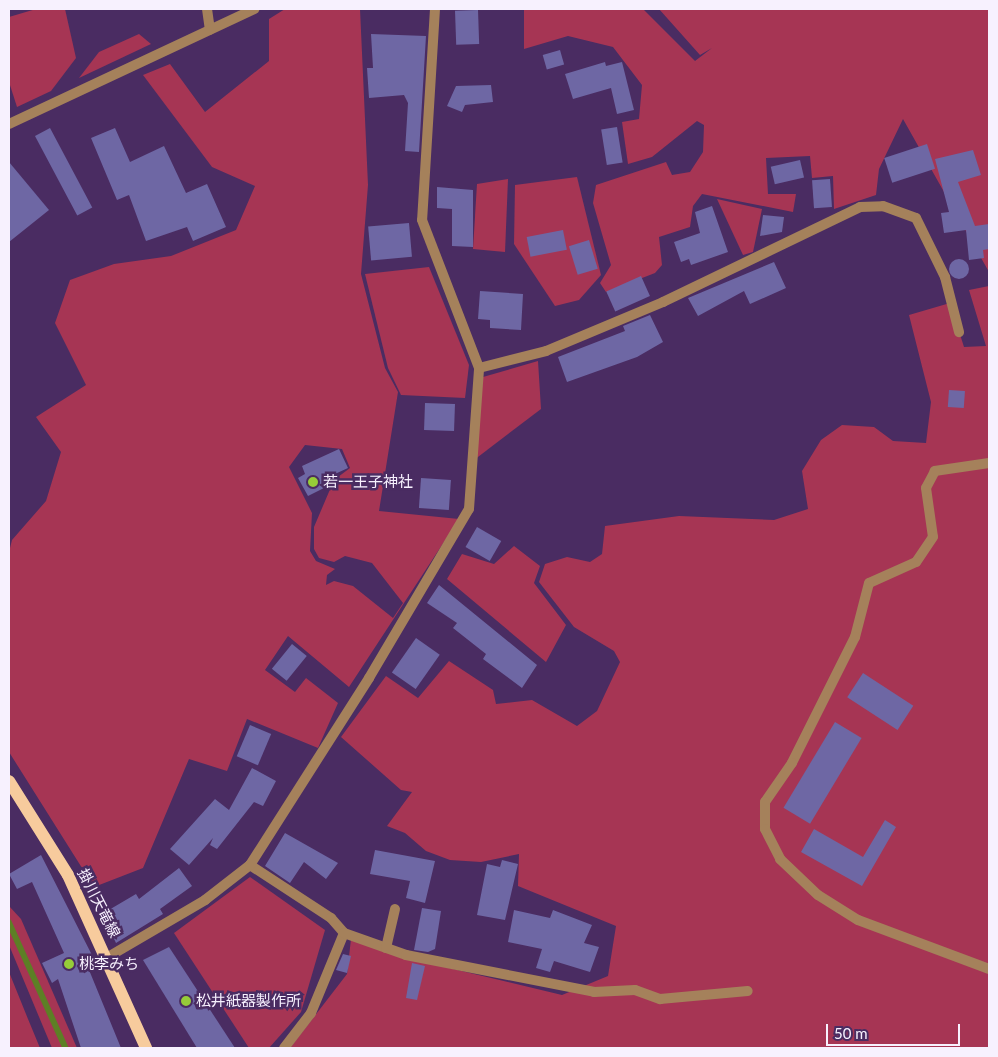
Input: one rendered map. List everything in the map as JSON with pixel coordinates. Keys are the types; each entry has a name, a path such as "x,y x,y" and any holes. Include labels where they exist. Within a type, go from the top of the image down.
{"main road":[{"name":"掛川天竜線","path":"9,780 68,876 108,957 146,1048"}],"street":[{"path":"207,9 210,30"},
{"path":"9,124 254,9"},
{"path":"108,957 205,900 250,865 464,521 469,509 479,368 422,220 435,9"},
{"path":"479,368 546,351 663,302 860,207 883,206 916,218 945,277 959,332"},
{"path":"989,463 935,471 926,488 933,537 916,562 869,583 855,636 792,763 765,802 766,829 780,859 818,895 858,920 989,969"},
{"path":"250,865 330,918 344,933 386,948 594,992 635,990 660,999 748,991"},
{"path":"386,948 395,909"},
{"path":"284,1048 311,1012 344,933"}],"shaded area":[{"path":"36,9 65,9 76,58 51,91 17,107 9,82 9,17"},
{"path":"285,9 360,9 368,185 361,274 385,368 398,392 379,511 459,519 349,687 288,636 265,670 295,692 306,678 338,703 318,748 247,719 227,771 189,759 143,868 94,887 9,752 9,552 12,540 46,501 61,452 36,417 86,385 55,323 70,280 114,264 171,256 236,230 255,186 212,167 143,75 170,64 205,112 269,61 269,19","holes":["305,445 342,449 350,468 334,480 314,527 314,549 319,558 334,562 345,556 372,563 403,603 393,618 353,586 334,581 326,585 327,575 335,569 316,561 310,551 312,513 289,467"]},
{"path":"524,9 643,9 695,61 712,48 700,55 659,9 989,9 989,272 903,119 879,169 876,195 834,209 833,176 812,178 810,156 766,158 768,194 796,194 793,212 702,194 693,206 690,227 659,237 662,265 655,273 606,292 600,283 611,265 593,203 596,185 666,162 672,175 690,172 703,152 704,125 697,121 652,157 628,164 622,122 639,119 642,85 613,47 568,36 524,49"},
{"path":"139,34 151,44 79,78 99,52"},
{"path":"577,177 601,275 579,300 555,306 514,244 515,185"},
{"path":"508,179 505,252 473,249 477,184"},
{"path":"717,199 762,209 753,252 743,255"},
{"path":"429,267 469,365 465,398 401,395 388,368 365,274"},
{"path":"989,286 989,1048 290,1048 347,974 351,939 407,958 562,995 608,976 616,926 518,886 519,854 481,862 450,860 426,851 405,833 387,826 412,792 401,790 341,737 386,676 418,698 449,661 493,690 496,704 532,700 577,726 597,711 620,662 614,651 574,627 539,582 545,564 567,557 590,562 602,554 605,526 679,516 774,520 808,509 802,471 821,440 842,425 874,427 893,441 926,443 931,402 909,315 950,303 964,347 986,346 969,290"},
{"path":"538,361 541,409 474,460 483,377"},
{"path":"514,546 540,566 534,583 566,625 546,662 447,579 462,554 494,564"},
{"path":"250,877 325,930 301,1012 269,1048 249,1048 174,933"},
{"path":"9,906 21,919 77,1048 52,1048 9,945"},
{"path":"9,972 28,1019 40,1048 9,1048"}],"building":[{"path":"478,10 479,44 456,45 455,11"},
{"path":"371,34 426,36 419,152 405,151 408,103 404,95 369,98 367,68 373,68"},
{"path":"560,50 564,64 547,69 543,55"},
{"path":"605,62 606,66 622,62 634,110 617,114 611,88 573,99 565,74"},
{"path":"491,85 493,102 465,105 462,112 447,106 456,86"},
{"path":"617,127 623,163 607,165 601,130"},
{"path":"50,128 92,207 77,215 35,136"},
{"path":"115,128 130,162 164,146 186,193 207,184 226,227 193,241 187,227 146,241 129,195 117,200 91,138"},
{"path":"927,144 935,169 892,183 884,158"},
{"path":"973,150 981,175 958,182 975,226 989,224 989,249 983,250 984,258 969,260 966,230 944,233 941,213 949,212 935,159"},
{"path":"800,160 804,178 775,184 771,167"},
{"path":"9,162 49,210 9,242"},
{"path":"830,179 832,207 814,208 812,180"},
{"path":"437,187 473,190 473,247 452,246 452,209 437,208"},
{"path":"712,206 728,252 691,265 689,259 681,262 674,242 700,233 695,212"},
{"path":"763,215 784,217 782,232 760,236"},
{"path":"409,223 412,257 371,260 368,227"},
{"path":"563,230 567,250 530,257 527,237"},
{"path":"589,240 598,269 578,275 569,246"},
{"path":"959,259 966,262 969,269 966,276 959,279 952,276 949,269 952,262"},
{"path":"774,262 786,288 750,304 744,291 698,316 688,298"},
{"path":"641,276 650,296 615,312 606,291"},
{"path":"480,291 523,294 521,330 490,328 490,320 478,319"},
{"path":"650,315 663,342 637,357 567,382 558,357 625,331 623,326"},
{"path":"949,390 965,391 964,408 948,407"},
{"path":"425,403 455,404 454,431 424,430"},
{"path":"339,449 348,468 324,479 328,486 308,496 298,478 305,474 302,466"},
{"path":"421,478 451,480 449,510 419,508"},
{"path":"477,527 501,541 490,561 466,547"},
{"path":"439,585 537,665 522,688 483,659 486,654 453,628 457,623 427,603"},
{"path":"416,638 440,655 416,689 392,672"},
{"path":"292,644 307,656 287,681 272,669"},
{"path":"863,673 913,706 898,730 847,697"},
{"path":"835,722 862,738 810,824 783,808"},
{"path":"250,725 271,734 258,765 237,756"},
{"path":"252,768 276,781 263,806 254,802 217,849 210,845 213,838 189,865 170,849 215,799 229,810"},
{"path":"885,820 896,827 862,886 801,852 814,829 863,857"},
{"path":"285,833 338,863 326,879 304,862 290,883 265,866"},
{"path":"375,850 435,861 425,903 406,898 410,881 370,874"},
{"path":"41,855 95,961 87,965 121,1048 81,1048 58,979 52,983 42,963 64,953 32,882 17,889 9,874"},
{"path":"502,860 518,864 505,920 477,915 487,864 500,867"},
{"path":"179,868 192,886 160,909 163,914 116,943 102,914 136,894 139,899"},
{"path":"422,908 441,911 435,949 428,952 414,950"},
{"path":"514,910 550,918 553,910 592,925 584,943 599,947 590,972 554,961 550,972 536,968 542,949 508,942"},
{"name":"松井紙器製作所","path":"169,947 235,1048 197,1048 143,960"},
{"path":"343,954 351,956 347,973 336,970"},
{"path":"412,963 425,966 417,1000 406,998"}],"waterway":[{"path":"9,922 66,1048"}],"place":[{"name":"若一王子神社","path":"313,482"},
{"name":"桃李みち","path":"69,964"},
{"name":"松井紙器製作所","path":"186,1001"}]}
